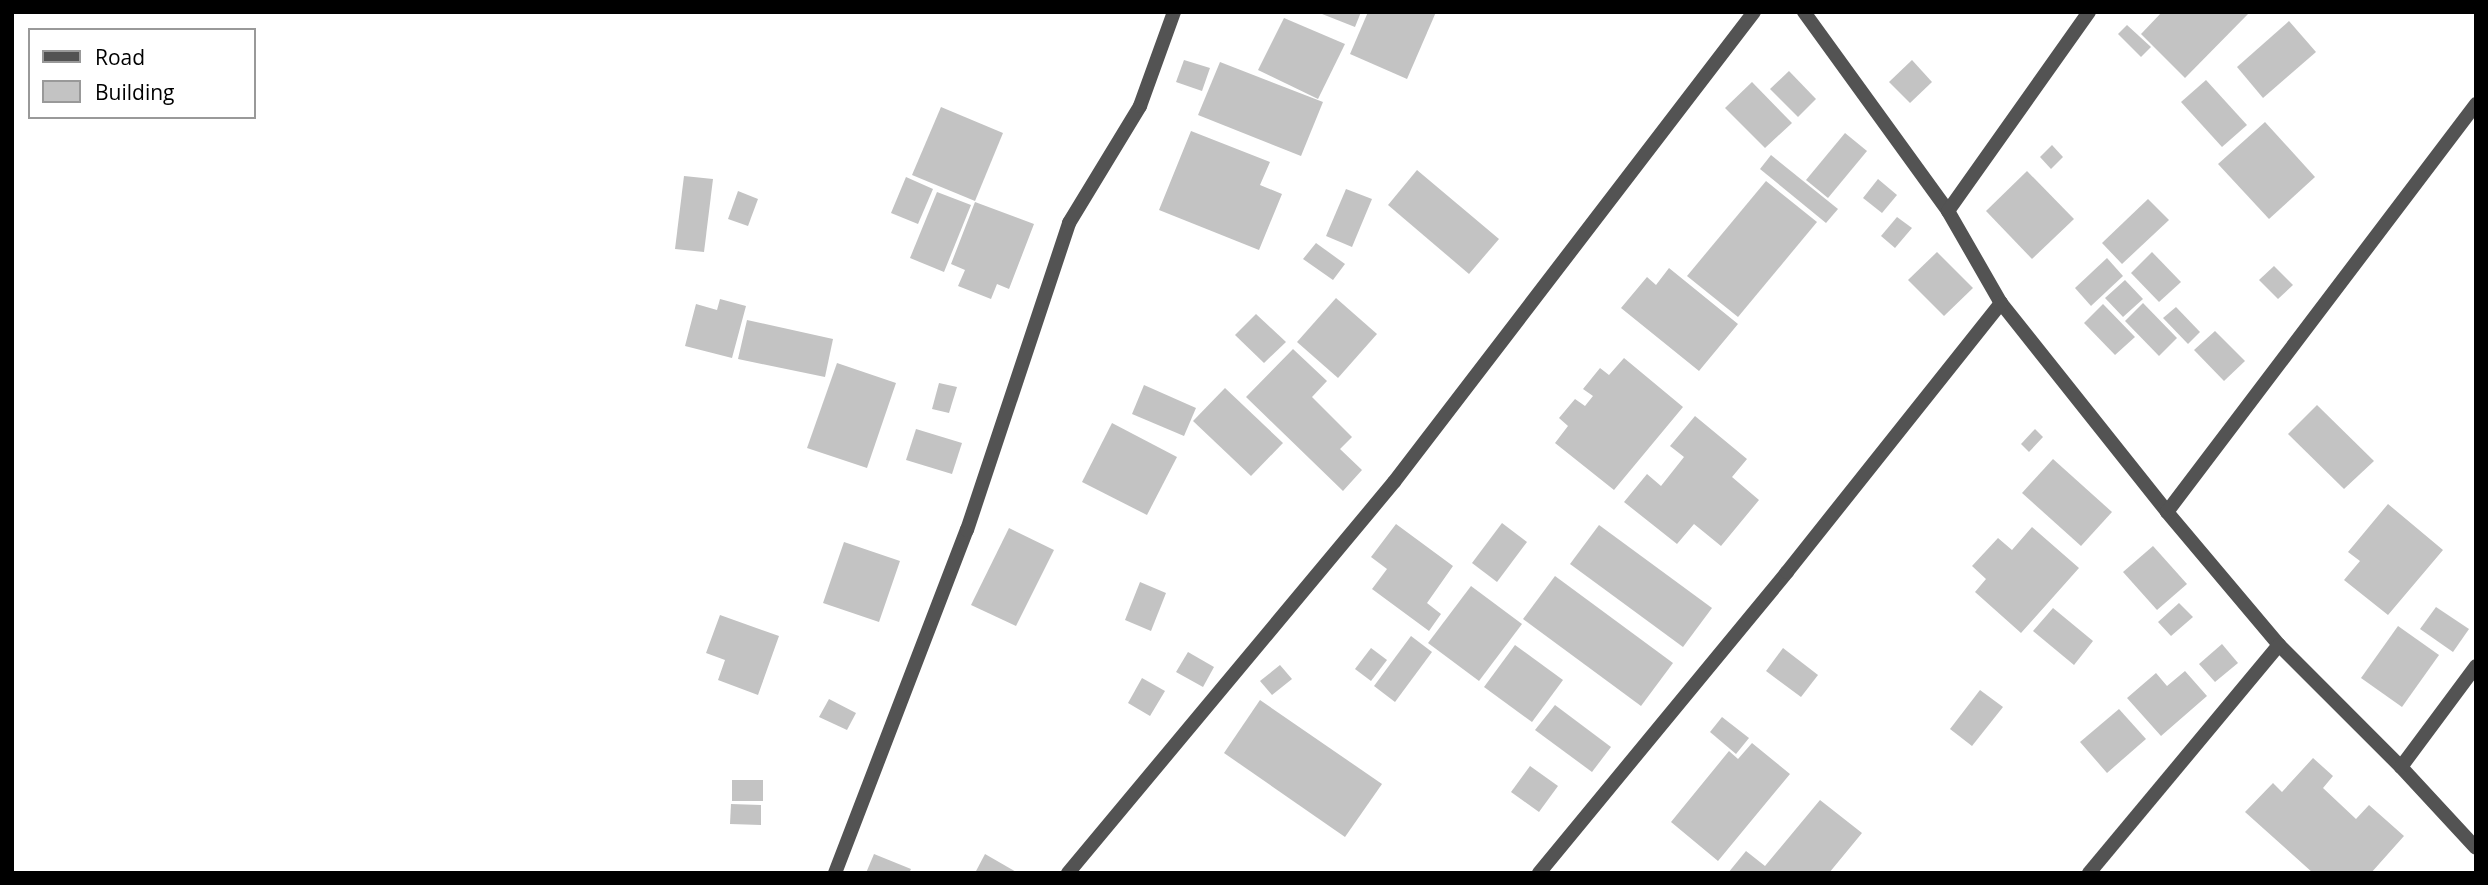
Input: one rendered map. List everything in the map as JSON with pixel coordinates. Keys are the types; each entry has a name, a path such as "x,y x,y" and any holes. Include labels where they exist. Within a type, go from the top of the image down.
{"street":[{"path":"835,873 967,530 1069,223 1140,106 1174,12"},
{"path":"1068,873 1394,482 1754,12"},
{"path":"1804,12 1948,211 2001,303 2167,512 2279,645 2401,767 2476,848"},
{"path":"1948,211 2089,12"},
{"path":"2167,512 2476,104"},
{"path":"1539,873 1787,572 2001,303"},
{"path":"2088,873 2279,645"},
{"path":"2401,767 2476,666"}],"building":[{"path":"1317,12 1361,12 1355,27"},
{"path":"1368,12 1436,12 1407,79 1350,54"},
{"path":"2162,12 2250,12 2185,78 2141,34"},
{"path":"1284,18 1345,44 1318,99 1258,70"},
{"path":"2289,21 2316,52 2263,98 2237,67"},
{"path":"2127,25 2151,47 2141,57 2118,34"},
{"path":"1184,60 1210,68 1202,91 1176,82"},
{"path":"1912,60 1932,82 1910,103 1889,82"},
{"path":"1220,62 1323,102 1301,156 1198,115"},
{"path":"1789,71 1816,99 1798,117 1770,89"},
{"path":"2206,80 2247,125 2222,147 2181,102"},
{"path":"1752,82 1792,123 1765,148 1725,108"},
{"path":"941,107 1003,133 975,201 912,175"},
{"path":"2265,122 2315,177 2269,219 2218,164"},
{"path":"1191,131 1270,162 1260,185 1282,194 1259,250 1159,210"},
{"path":"1845,133 1867,151 1828,198 1806,180"},
{"path":"2052,145 2063,157 2051,169 2040,157"},
{"path":"1771,155 1838,209 1826,223 1760,169"},
{"path":"1417,170 1499,239 1469,274 1388,205"},
{"path":"2027,171 2074,219 2032,259 1986,211"},
{"path":"684,176 713,179 704,252 675,249"},
{"path":"906,177 933,189 918,224 891,213"},
{"path":"1878,179 1897,195 1882,213 1863,198"},
{"path":"1766,181 1817,222 1738,317 1687,276"},
{"path":"1346,189 1372,199 1352,247 1326,236"},
{"path":"738,191 758,199 748,226 728,219"},
{"path":"937,192 971,205 944,272 910,258"},
{"path":"2148,199 2169,220 2122,264 2102,243"},
{"path":"975,202 1034,224 1009,289 997,284 991,299 958,286 965,270 951,264"},
{"path":"1897,217 1912,228 1895,248 1881,236"},
{"path":"1316,243 1345,264 1333,280 1303,259"},
{"path":"1937,252 1973,288 1944,316 1908,280"},
{"path":"2152,252 2181,282 2159,302 2131,273"},
{"path":"2107,258 2123,276 2091,306 2075,288"},
{"path":"2274,266 2293,285 2278,299 2259,280"},
{"path":"1669,268 1738,324 1699,371 1621,308 1647,277 1656,285"},
{"path":"2125,280 2143,299 2123,317 2105,298"},
{"path":"1336,298 1377,334 1338,378 1297,342"},
{"path":"720,299 746,306 732,358 685,346 696,304 717,310"},
{"path":"2143,303 2177,338 2159,356 2125,321"},
{"path":"2103,304 2135,337 2115,355 2084,323"},
{"path":"2176,307 2200,332 2188,344 2163,318"},
{"path":"1256,314 1286,342 1264,363 1235,335"},
{"path":"747,320 833,339 825,377 738,359"},
{"path":"2215,331 2245,361 2224,381 2194,350"},
{"path":"1293,349 1327,381 1312,397 1352,437 1340,449 1362,470 1343,491 1246,397"},
{"path":"1624,358 1683,407 1614,490 1555,443 1568,426 1559,418 1575,399 1585,406 1593,396 1583,389 1600,368 1609,375"},
{"path":"837,363 896,383 867,468 807,448"},
{"path":"939,383 957,387 949,413 932,409"},
{"path":"1144,385 1196,408 1184,436 1132,414"},
{"path":"1225,388 1283,443 1251,476 1193,421"},
{"path":"2317,405 2374,461 2344,489 2288,434"},
{"path":"1695,416 1747,459 1732,477 1759,500 1721,546 1694,524 1677,544 1624,502 1647,474 1661,486 1684,457 1670,446"},
{"path":"1112,423 1177,457 1147,515 1082,482"},
{"path":"916,429 962,443 952,474 906,460"},
{"path":"2035,429 2043,437 2029,452 2021,444"},
{"path":"2053,459 2112,512 2081,546 2022,493"},
{"path":"2388,504 2443,550 2388,615 2344,580 2360,561 2348,552"},
{"path":"1502,523 1527,542 1497,582 1472,563"},
{"path":"1396,524 1453,566 1427,603 1441,614 1429,631 1372,589 1387,569 1371,557"},
{"path":"1599,525 1712,608 1683,647 1570,564"},
{"path":"2032,527 2079,568 2021,633 1975,592 1986,579 1972,566 1998,538 2012,550"},
{"path":"1009,528 1054,550 1016,626 971,605"},
{"path":"844,542 900,561 879,622 823,603"},
{"path":"2153,546 2187,584 2157,610 2123,572"},
{"path":"1555,576 1673,663 1641,706 1523,619"},
{"path":"1140,582 1166,593 1151,631 1125,620"},
{"path":"1471,586 1522,624 1479,681 1428,643"},
{"path":"2179,603 2193,617 2171,636 2158,622"},
{"path":"2436,607 2469,629 2453,652 2420,629"},
{"path":"2053,608 2093,641 2074,665 2033,631"},
{"path":"720,615 779,636 758,695 718,680 725,660 706,653"},
{"path":"2398,626 2439,655 2402,707 2361,678"},
{"path":"1411,636 1432,652 1395,702 1374,686"},
{"path":"2222,644 2238,663 2215,682 2199,664"},
{"path":"1515,645 1563,680 1532,722 1484,687"},
{"path":"1371,648 1387,660 1371,681 1355,669"},
{"path":"1783,648 1818,675 1801,697 1766,671"},
{"path":"1188,652 1214,667 1203,687 1176,672"},
{"path":"1280,665 1292,679 1272,695 1260,681"},
{"path":"2185,671 2207,696 2161,736 2127,698 2156,673 2167,686"},
{"path":"1142,678 1165,691 1150,716 1128,703"},
{"path":"1980,690 2003,707 1972,746 1950,729"},
{"path":"829,699 856,713 847,730 819,717"},
{"path":"1260,700 1382,784 1345,837 1224,753"},
{"path":"1555,705 1611,747 1592,772 1535,730"},
{"path":"2119,709 2146,739 2107,773 2080,742"},
{"path":"1722,717 1749,738 1736,754 1710,732"},
{"path":"1752,743 1790,774 1718,861 1671,822 1729,751 1738,759"},
{"path":"2313,758 2333,776 2323,788 2356,819 2369,805 2404,836 2371,873 2313,873 2245,812 2273,783 2282,792"},
{"path":"1530,766 1558,786 1539,812 1511,792"},
{"path":"732,780 763,780 763,801 732,801"},
{"path":"1820,800 1862,833 1829,873 1728,873 1746,851 1765,866"},
{"path":"731,804 761,805 761,825 730,824"},
{"path":"874,854 911,869 909,873 866,873"},
{"path":"985,854 1018,873 975,873"}]}
